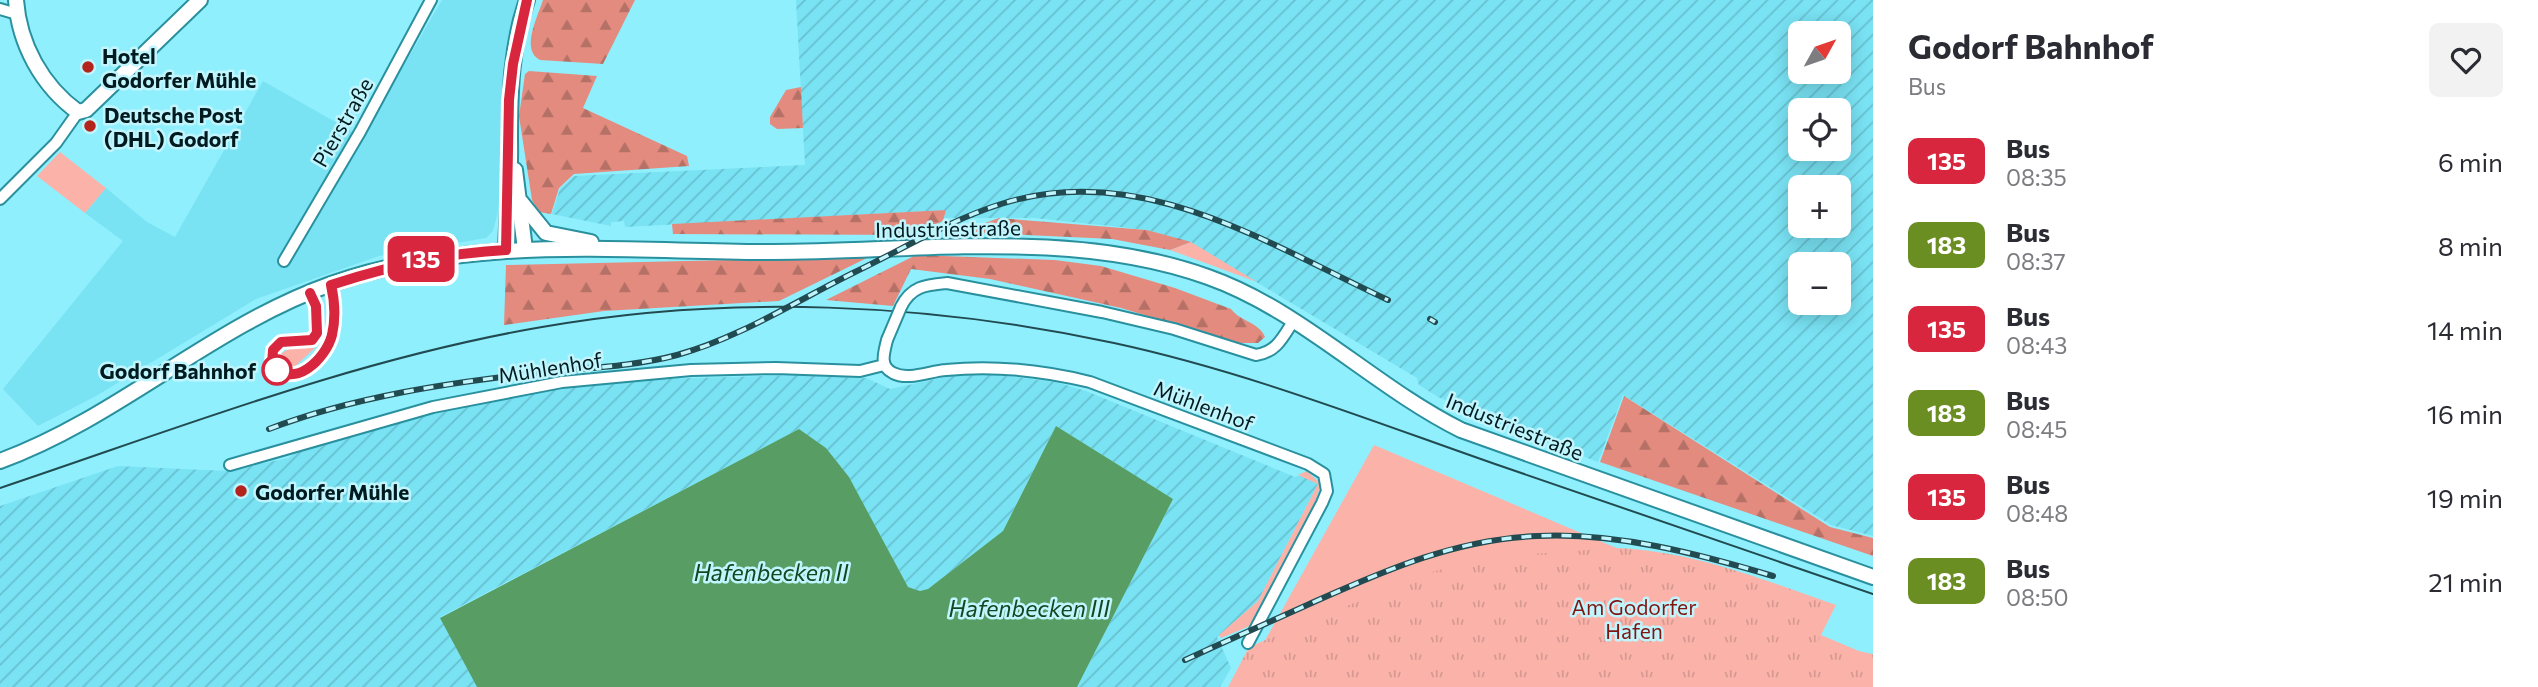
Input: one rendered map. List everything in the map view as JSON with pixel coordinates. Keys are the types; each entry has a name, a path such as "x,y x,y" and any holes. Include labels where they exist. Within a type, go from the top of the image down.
{"main road":[{"path":"16,7 22,41 28,53 54,88 79,112 86,110 200,0"},
{"path":"506,250 509,100 513,64 527,0"},
{"path":"510,141 521,202 525,249"},
{"path":"521,202 540,227 554,237 619,250"},
{"name":"Industriestraße","path":"0,461 71,430 263,315 310,293 384,267 433,257 525,249 773,252 1052,247 1106,251 1149,258 1208,277 1244,292 1294,320 1422,411 1461,430 1873,577"}],"street":[{"name":"Pierstraße","path":"284,261 360,132 431,0"},
{"path":"0,9 16,7"},
{"path":"0,199 56,144 79,112"},
{"path":"884,365 887,340 905,298 921,286 947,283 1102,312 1174,329 1256,355 1268,354 1275,348 1294,320"},
{"name":"Mühlenhof","path":"230,465 433,407 562,382 691,370 776,368 860,371 884,365 895,375 905,377 945,370 1009,367 1059,374 1090,382 1317,468 1327,479 1327,491 1248,643"}],"shaded area":[{"path":"442,0 521,0 506,45 499,208 493,231 486,238 379,256 256,299 96,396 38,426 3,389 123,241 85,213 106,188 147,222 175,237 263,81 362,137"},
{"path":"796,0 1873,0 1873,536 1831,525 1623,395 1598,462 1518,431 1438,397 1419,385 1417,378 1191,243 1148,230 1034,218 944,218 946,210 625,227 624,221 611,222 611,226 552,214 560,189 574,176 805,165"},
{"path":"970,372 1056,382 1086,391 1318,484 1258,601 1217,637 1231,668 1220,687 1077,687 1173,499 1056,426 1003,531 928,589 920,591 908,587 849,477 826,448 799,429 440,617 477,687 0,687 0,506 118,466 227,471 288,458 299,451 417,416 557,389 625,380 794,375 866,378 890,389"}],"green space":[{"path":"543,0 635,0 603,64 540,60 534,55 531,49 532,32"},
{"path":"529,71 597,76 583,108 687,156 689,166 574,174 559,188 551,214 539,212 532,200 519,116 525,74"},
{"path":"801,87 803,128 777,129 770,124 770,117 786,90"},
{"path":"60,152 106,188 85,213 37,176"},
{"path":"946,210 943,221 913,235 673,234 672,224"},
{"path":"999,218 1147,230 1191,242 1170,250 1112,239 960,232"},
{"path":"1191,242 1257,282 1170,250"},
{"path":"916,255 1055,260 1101,266 1175,288 1231,309 1259,328 1265,337 1258,343 1237,343 1121,308 990,279 911,269 893,306 826,300"},
{"path":"869,257 779,301 604,311 504,325 506,265"},
{"path":"294,346 315,348 292,369 284,364 282,353"},
{"path":"1624,396 1830,527 1873,538 1873,556 1600,462"},
{"name":"Am Godorfer Hafen","path":"1374,445 1873,657 1873,687 1239,687"},
{"path":"1307,471 1321,484 1314,505 1252,625 1221,638 1219,635 1258,601 1318,484 1298,475"},
{"name":"Am Godorfer Hafen","path":"1617,548 1645,550 1701,561 1836,605 1817,643 1873,654 1873,687 1228,687 1249,647 1420,575 1490,557"}],"water":[{"name":"Hafenbecken II","path":"1056,426 1173,499 1077,687 477,687 440,618 799,429 826,448 849,477 908,587 920,591 928,589 1003,531"}],"tram line":[{"path":"0,488 336,376 404,357 542,327 684,310 756,307 901,312 1044,329 1163,354 1306,398 1873,594"}],"railway":[{"path":"269,429 334,408 400,393 502,377 625,365 677,355 746,329 963,218 1001,204 1053,193 1103,192 1152,200 1201,214 1249,233 1388,300"},
{"path":"1430,319 1435,322"},
{"path":"1185,660 1397,567 1451,549 1508,538 1567,536 1627,541 1687,553 1773,576"}],"bus line":[{"name":"135","path":"310,293 316,306 317,333 312,340 281,342 273,350 272,364 281,375 292,377 301,373 313,363 331,339 335,317 331,285 384,267 433,257 506,250 509,100 513,64 527,0"}],"place":[{"name":"Hotel Godorfer Mühle","path":"88,67"},
{"name":"Deutsche Post (DHL) Godorf","path":"90,126"},
{"name":"Godorf Bahnhof","path":"277,370"},
{"name":"Godorfer Mühle","path":"241,491"}],"water label":[{"name":"Hafenbecken III","path":"1029,608"}]}
